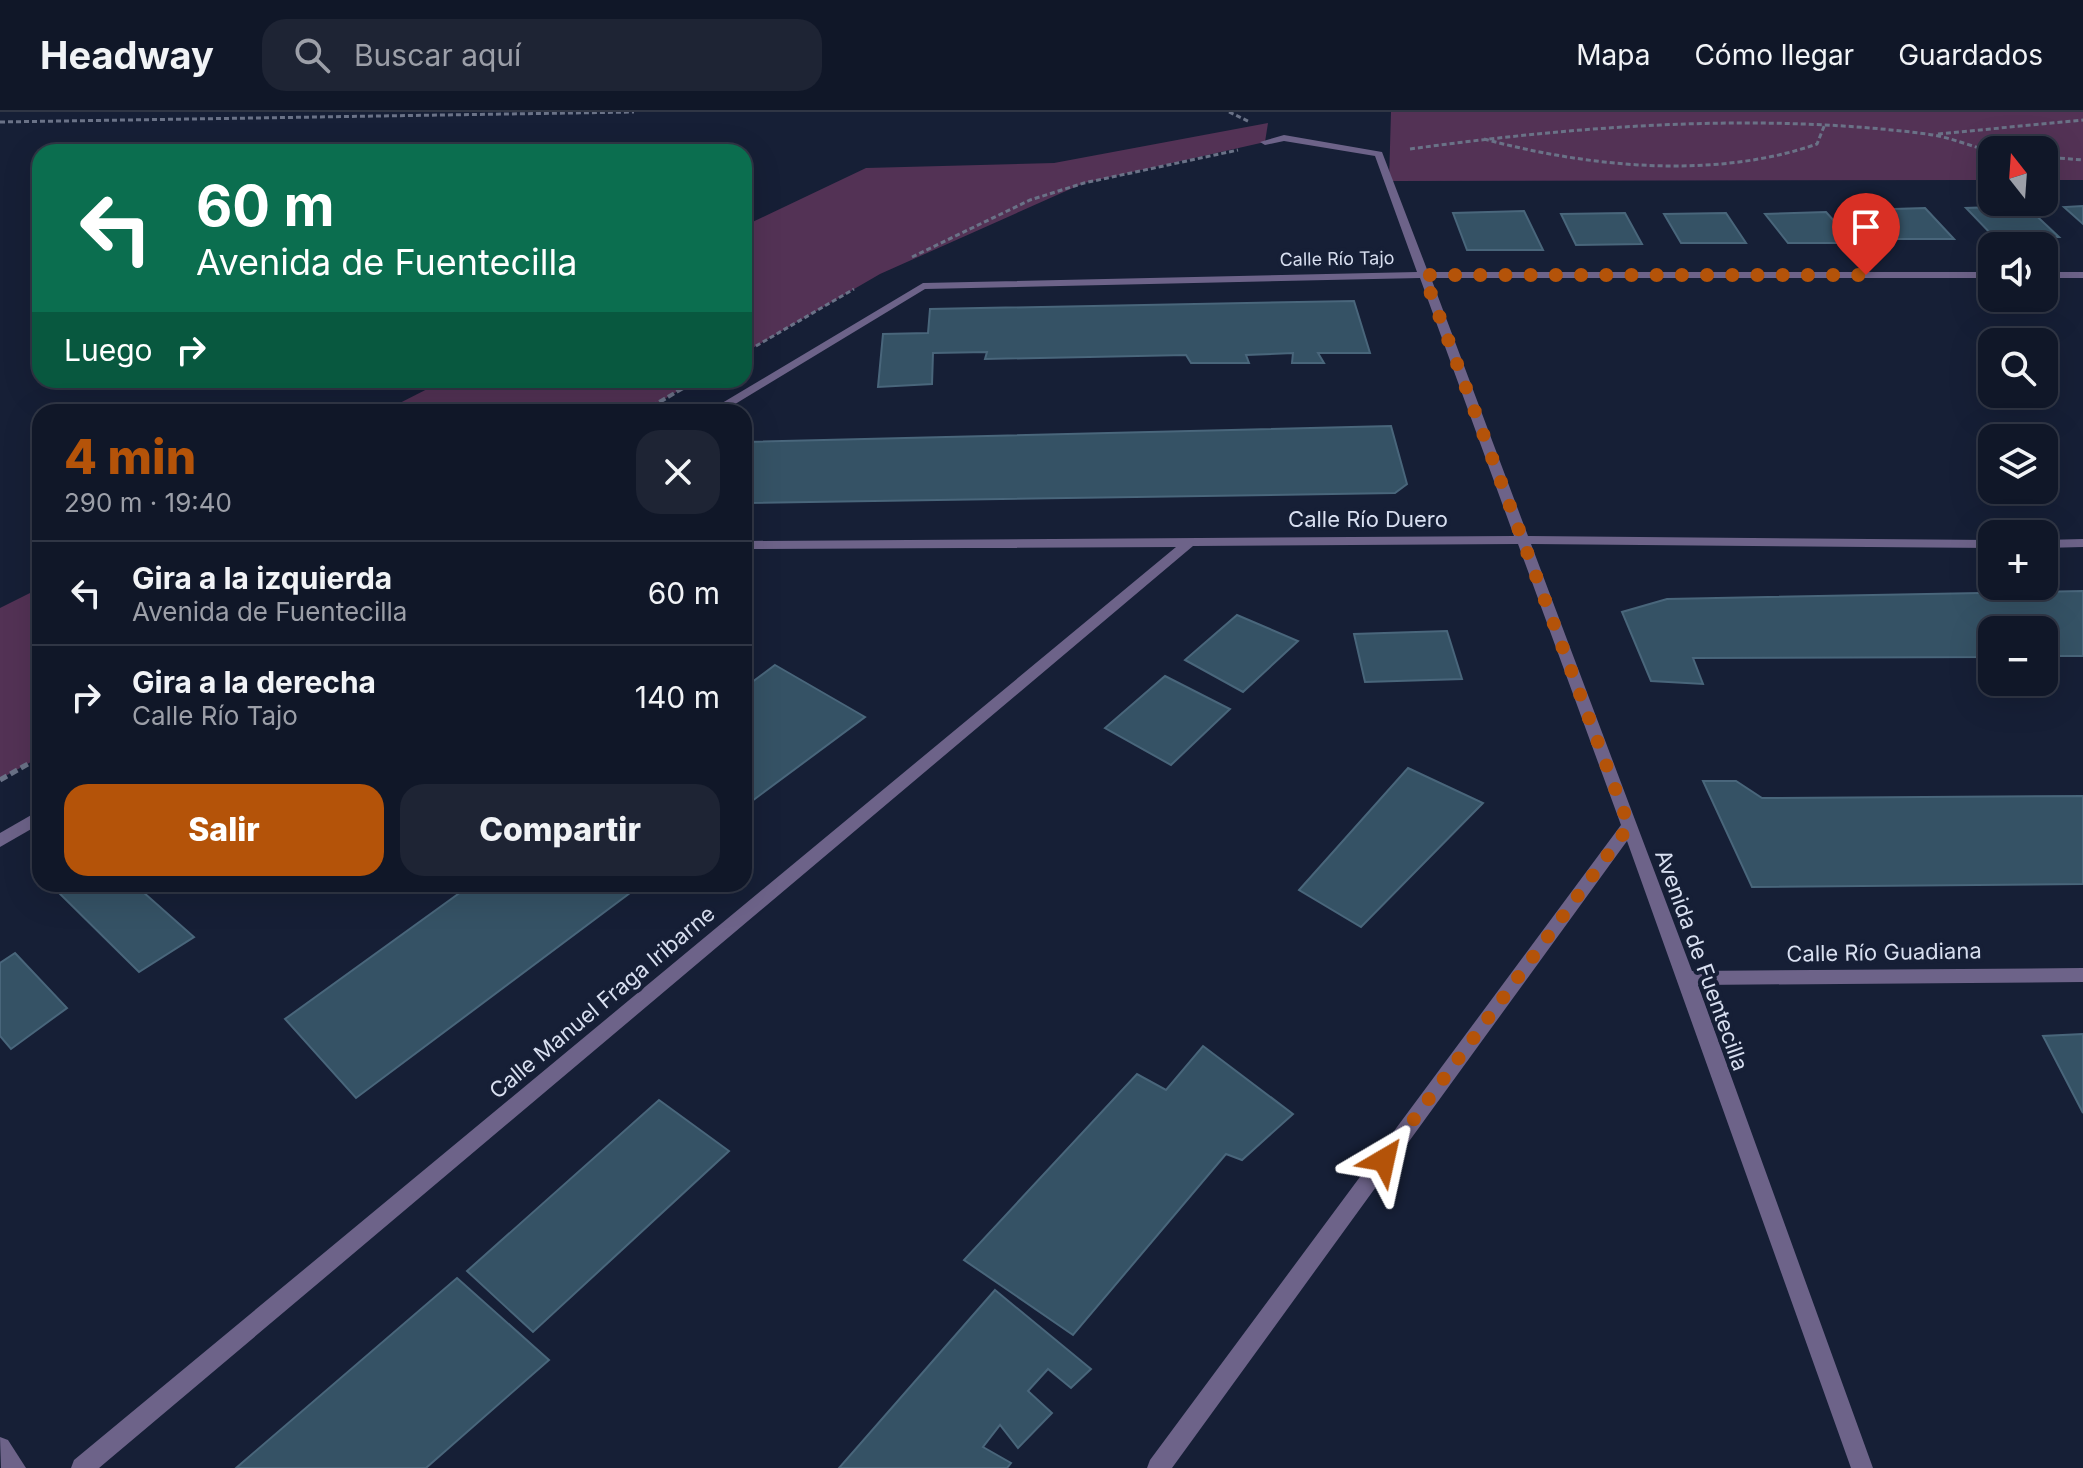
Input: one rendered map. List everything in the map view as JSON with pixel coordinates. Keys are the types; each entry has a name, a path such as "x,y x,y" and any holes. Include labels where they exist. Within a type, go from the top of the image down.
{"street":[{"path":"1265,142 1284,138 1379,154"},
{"name":"Avenida de Fuentecilla","path":"1379,154 1686,978 1862,1468"},
{"name":"Calle Río Tajo","path":"726,404 923,286 1424,275 1978,275"},
{"path":"2058,275 2083,275"},
{"name":"Calle Río Duero","path":"752,545 1523,540 1978,544"},
{"name":"Calle Manuel Fraga Iribarne","path":"82,1468 1190,542"},
{"path":"2058,544 2083,543"},
{"path":"0,841 32,821"},
{"path":"1158,1468 1629,826"},
{"name":"Calle Río Guadiana","path":"1686,978 2083,975"},
{"path":"0,1448 15,1468"}],"path":[{"path":"0,122 634,112"},
{"path":"1379,154 1577,126 1663,121 1825,124 1929,135 1972,134 2060,119 2083,120"},
{"path":"1483,138 1578,159 1690,163 1793,155 1817,144 1825,124"},
{"path":"1929,135 1978,148"},
{"path":"908,259 1030,200 1084,183 1218,156 1265,142"},
{"path":"2058,158 2083,160"},
{"path":"752,348 866,282"},
{"path":"656,404 683,388"},
{"path":"0,780 32,762"}],"shaded area":[{"path":"1391,112 2083,112 2083,180 2058,180 2058,136 1978,136 1978,180 1389,181"},
{"path":"1268,123 1265,142 1084,183 880,274 752,348 752,222 866,168 1054,163"},
{"path":"429,388 683,388 656,404 398,404"},
{"path":"32,592 32,761 0,779 0,608"}],"building":[{"path":"2083,206 2083,224 2064,207"},
{"path":"1925,208 1954,239 1889,239 1863,210"},
{"path":"1966,208 1978,208 1978,216 2037,216 2054,232 1989,232"},
{"path":"1524,211 1543,250 1467,250 1453,213"},
{"path":"1826,212 1854,243 1788,243 1765,214"},
{"path":"1625,213 1642,244 1576,245 1561,214"},
{"path":"1726,213 1746,243 1681,243 1664,214"},
{"path":"1354,301 1370,353 1318,353 1324,363 1292,363 1293,353 1246,355 1249,363 1191,363 1186,355 985,359 987,352 933,353 932,384 878,387 883,334 928,333 930,309"},
{"path":"1391,426 1407,484 1395,493 752,503 752,442"},
{"path":"2058,591 2083,591 2083,656 2058,656 2058,616 1978,616 1978,657 1693,658 1703,684 1651,681 1622,612 1667,599 1978,593 1978,600 2058,600"},
{"path":"1237,615 1298,641 1243,692 1185,660"},
{"path":"1447,631 1462,679 1365,682 1354,634"},
{"path":"775,665 865,717 752,801 752,682"},
{"path":"1165,676 1230,709 1171,765 1105,728"},
{"path":"1408,768 1483,803 1361,927 1299,890"},
{"path":"1703,781 1736,781 1762,798 2083,796 2083,884 1752,887"},
{"path":"58,892 143,892 194,937 139,972"},
{"path":"461,892 631,892 356,1098 285,1019"},
{"path":"15,953 67,1008 11,1049 0,1036 0,963"},
{"path":"2083,1034 2083,1113 2043,1036"},
{"path":"1203,1046 1293,1114 1242,1160 1226,1154 1073,1335 964,1260 1137,1074 1166,1090"},
{"path":"659,1100 729,1151 533,1332 467,1271"},
{"path":"457,1278 549,1360 426,1468 236,1468"},
{"path":"995,1290 1091,1369 1071,1388 1048,1369 1028,1391 1052,1413 1018,1448 1000,1425 983,1447 1011,1463 1007,1468 839,1468"}],"route":[{"path":"1384,1160 1629,826 1424,275 1866,275"}]}
